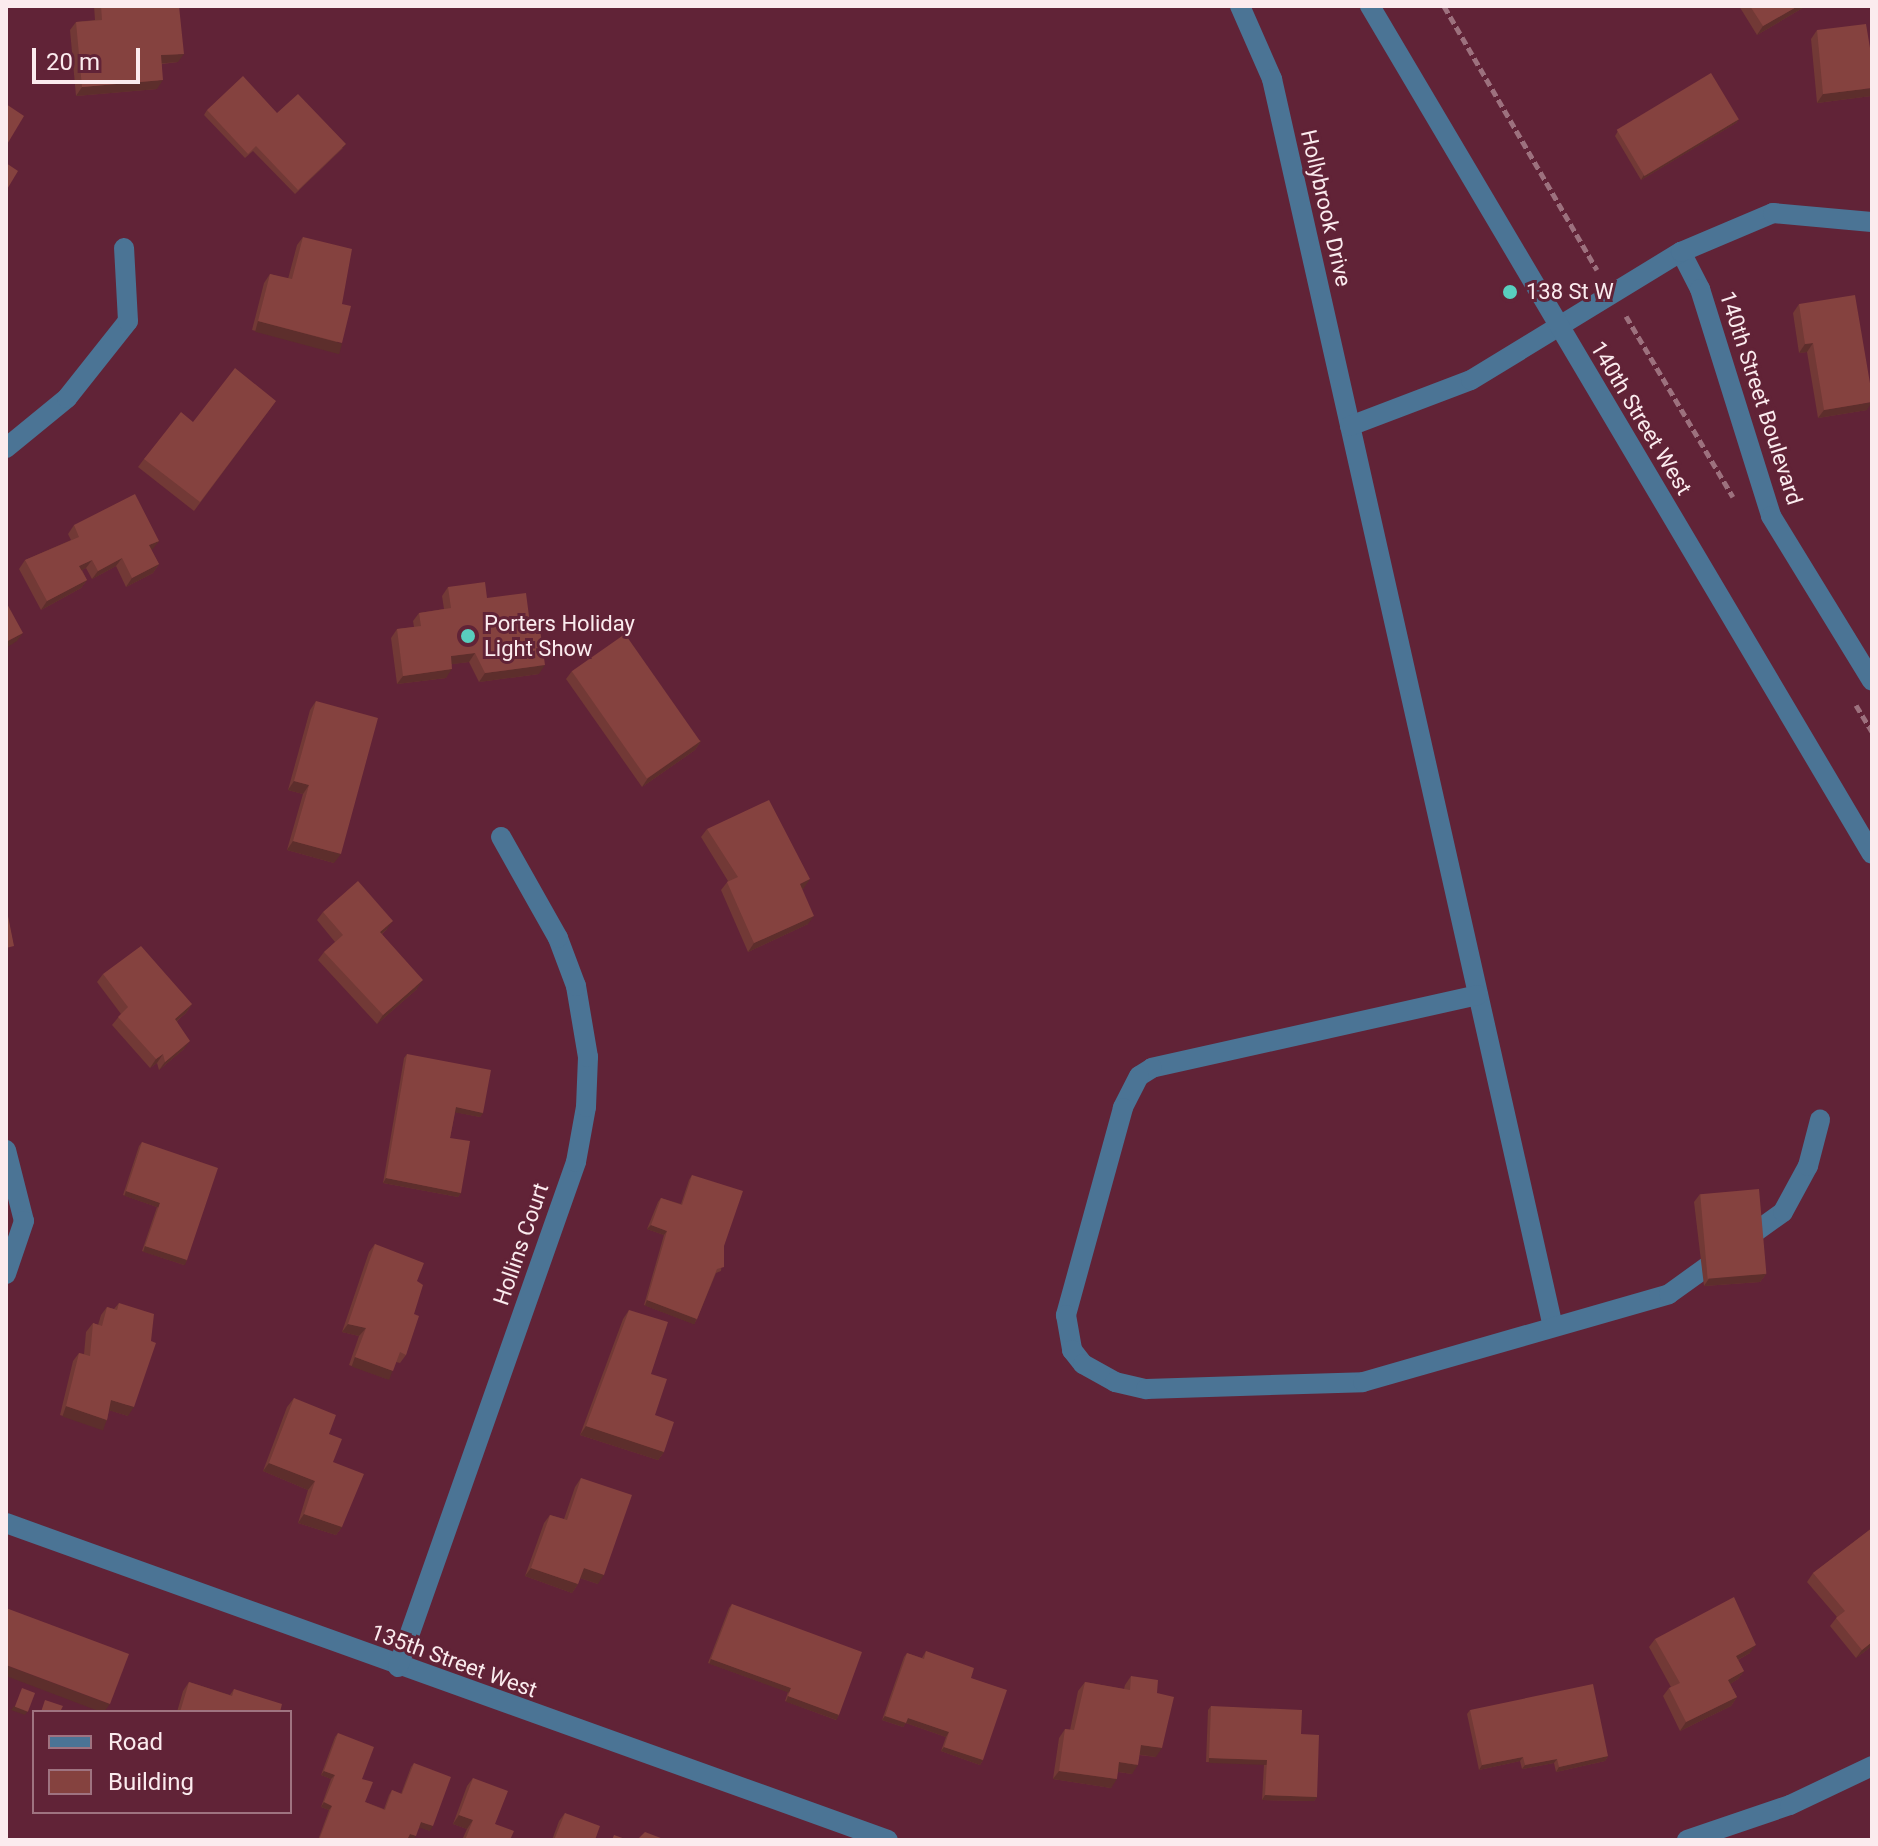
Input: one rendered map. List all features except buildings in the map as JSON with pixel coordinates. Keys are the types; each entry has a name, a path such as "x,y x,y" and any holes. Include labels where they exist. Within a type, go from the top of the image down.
{"street":[{"name":"Hollybrook Drive","path":"1240,6 1272,79 1553,1327"},
{"name":"140th Street West","path":"1370,6 1872,854"},
{"path":"1350,426 1471,380 1681,252 1773,213 1872,222"},
{"path":"6,448 67,398 128,321 124,248"},
{"name":"140th Street Boulevard","path":"1681,252 1700,289 1771,516 1872,681"},
{"name":"Hollins Court","path":"398,1667 576,1162 586,1107 588,1057 576,986 558,938 501,837"},
{"path":"1478,995 1152,1068 1139,1076 1123,1108 1066,1315 1067,1332 1083,1364 1099,1375 1146,1389 1199,1391 1363,1382 1669,1294 1783,1212 1808,1166 1820,1120"},
{"path":"6,1150 24,1221 6,1274"},
{"name":"135th Street West","path":"6,1523 398,1667 888,1840"},
{"path":"1687,1840 1790,1805 1872,1766"}],"path":[{"path":"1444,6 1590,259"}],"place":[{"name":"138 St W","path":"1510,292"},
{"name":"Porters Holiday Light Show","path":"468,636"}]}
